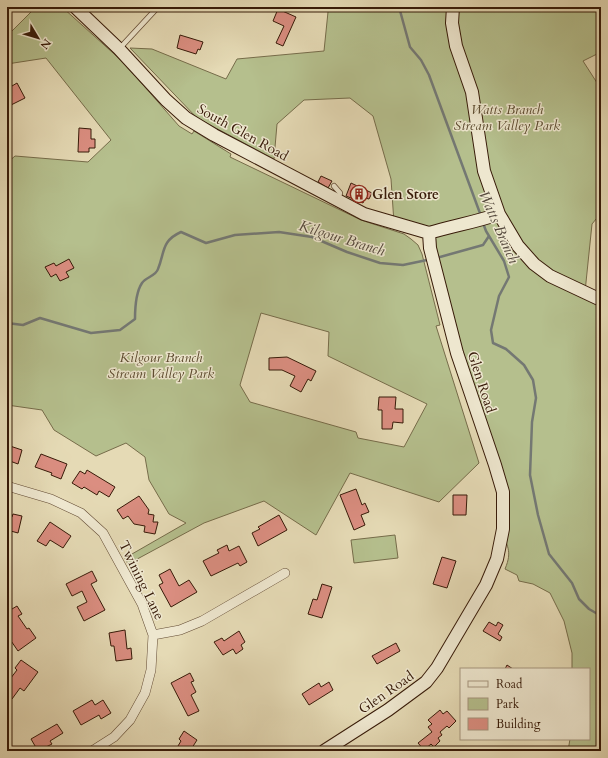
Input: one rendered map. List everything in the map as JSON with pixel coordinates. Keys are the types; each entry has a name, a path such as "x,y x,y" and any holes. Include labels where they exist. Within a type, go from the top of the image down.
{"main road":[{"name":"South Glen Road","path":"75,7 119,49 166,100 186,118 214,135 364,214 429,233"},
{"path":"453,7 452,23 456,46 472,92 484,171 494,216 534,264 550,276 601,300"},
{"path":"429,233 494,216"},
{"name":"Glen Road","path":"324,751 388,710 426,682 437,668 486,585 497,560 503,529 503,492 457,353 430,248 429,233"}],"street":[{"name":"Twining Lane","path":"7,486 51,499 81,513 103,533 142,604 153,635 151,670 145,693 130,720 114,737 92,751"},
{"path":"153,635 180,630 202,621 285,573"}],"lane":[{"path":"119,49 158,7"},
{"path":"334,186 340,193 338,200"}],"green space":[{"name":"Kilgour Branch Stream Valley Park","path":"36,7 62,7 123,62 179,126 192,134 194,131 231,154 230,157 361,220 404,234 418,245 422,254 440,325 436,326 479,463 439,502 350,473 316,535 264,501 204,523 128,564 125,558 186,523 169,514 149,480 145,457 126,443 96,456 54,430 42,410 7,405 7,163 15,156 88,162 111,140 46,58 7,64 7,36","holes":["261,313 329,332 328,356 427,404 404,447 358,438 356,432 250,402 240,385"]},
{"name":"Watts Branch Stream Valley Park","path":"324,7 601,7 601,52 583,61 601,89 601,144 598,171 601,174 601,213 592,224 585,292 601,304 601,751 568,751 570,740 590,740 590,668 572,668 572,653 564,621 550,593 533,584 519,581 517,575 505,569 509,553 502,525 503,492 429,233 394,223 391,179 373,116 350,98 304,100 277,124 274,159 197,118 130,48 152,49 226,79 237,59 324,51 328,12"},
{"path":"395,535 398,558 354,563 351,540"}],"building":[{"path":"278,9 296,17 283,46 276,43 284,26 273,21"},
{"path":"180,35 203,42 200,50 198,49 196,54 177,48"},
{"path":"10,81 12,86 17,83 25,98 7,107 7,83"},
{"path":"79,128 91,129 91,139 95,139 95,148 89,148 89,152 78,152"},
{"path":"321,176 332,181 328,188 318,182"},
{"name":"Glen Store","path":"351,183 372,193 369,199 365,198 363,203 346,196"},
{"path":"69,259 74,268 66,272 69,277 60,281 56,274 51,277 45,267 54,263 56,266"},
{"path":"287,357 316,371 311,381 308,379 301,392 290,386 295,376 282,370 269,370 269,358"},
{"path":"379,397 396,397 395,409 403,409 403,423 393,422 392,429 382,429 382,410 378,410"},
{"path":"7,445 22,450 18,464 7,460"},
{"path":"41,454 67,464 61,479 51,475 52,473 35,467"},
{"path":"87,470 115,487 109,497 99,491 97,495 84,487 82,489 72,483 80,471 85,474"},
{"path":"356,489 362,505 365,503 369,512 361,515 365,525 354,530 340,495"},
{"path":"453,495 467,495 466,515 453,515"},
{"path":"139,496 149,510 148,514 154,515 153,522 158,522 155,534 144,532 145,526 134,524 128,516 123,519 117,510"},
{"path":"13,514 22,516 18,533 7,530 7,516 12,517"},
{"path":"279,515 287,530 258,546 252,533 260,529 258,527"},
{"path":"50,522 71,536 63,548 50,540 46,546 37,541"},
{"path":"227,545 229,551 239,546 247,562 240,566 238,563 211,576 203,561 219,553 217,550"},
{"path":"442,557 456,561 447,588 433,584"},
{"path":"170,569 179,586 189,580 197,592 171,607 159,585 163,583 159,575"},
{"path":"92,571 97,581 91,584 105,610 84,621 77,607 87,602 82,591 72,596 66,584"},
{"path":"322,584 332,587 322,618 308,614 313,599 317,600"},
{"path":"17,606 22,614 18,616 27,629 29,628 36,638 18,651 7,635 11,632 7,627 7,612"},
{"path":"489,622 496,626 498,622 503,625 498,634 502,637 500,641 483,631"},
{"path":"125,630 127,649 131,648 132,659 116,661 114,646 111,646 109,633"},
{"path":"239,631 245,642 241,645 243,649 236,654 233,649 223,655 214,642 222,638 224,641"},
{"path":"396,643 400,651 377,664 372,656"},
{"path":"21,660 38,672 24,691 20,688 12,699 7,696 7,683 17,670 15,668"},
{"path":"190,673 194,681 191,682 196,692 191,695 199,711 188,716 171,683"},
{"path":"329,682 333,690 309,705 302,694 319,683 321,687"},
{"path":"92,700 95,705 103,700 111,713 101,719 99,715 81,725 73,711"},
{"path":"440,710 443,714 447,711 456,721 449,728 447,726 440,732 442,735 438,738 440,741 434,747 431,744 424,750 418,743 432,732 428,727 432,724 428,720"},
{"path":"57,724 63,733 50,741 52,744 38,751 31,739"},
{"path":"184,731 197,740 190,751 175,751 181,741 179,739"}],"waterway":[{"name":"Watts Branch","path":"399,7 410,47 421,60 429,75 481,216"},
{"name":"Watts Branch","path":"483,223 486,231 504,261 509,277 499,296 491,330 493,343 506,349 524,365 533,380 536,398 532,422 530,475 538,515 549,554 572,583 579,599 589,609 601,616"},
{"name":"Kilgour Branch","path":"7,323 23,325 40,318 91,333 120,330 135,319 136,301 138,291 142,283 157,271 167,243 175,235 181,232 206,243 235,235 279,232 312,237 347,252 380,263 403,265 427,260"},
{"name":"Kilgour Branch","path":"440,257 483,245 489,236"}],"place":[{"name":"Glen Store","path":"359,194"}]}
